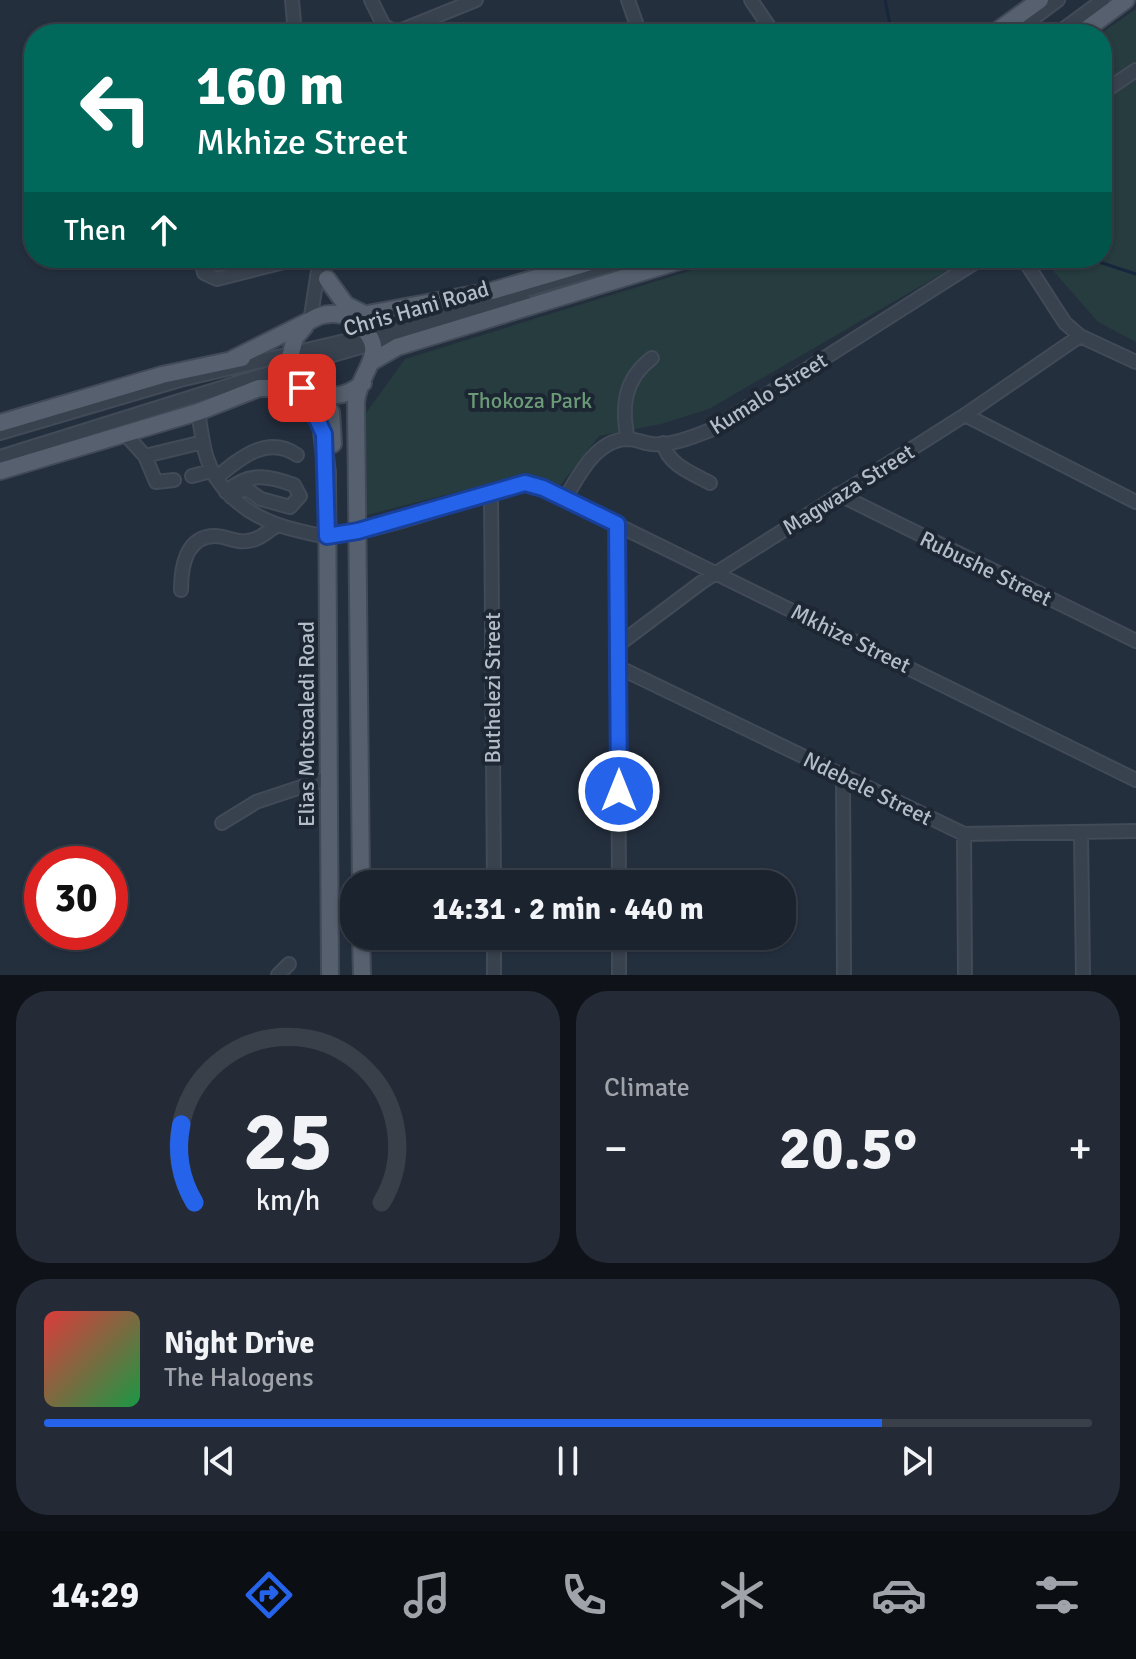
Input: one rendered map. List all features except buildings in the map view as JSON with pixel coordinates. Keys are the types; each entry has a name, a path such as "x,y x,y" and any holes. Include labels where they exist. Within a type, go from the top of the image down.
{"main road":[{"path":"1007,24 1040,0"},
{"path":"1094,24 1126,0"},
{"name":"Chris Hani Road","path":"233,359 310,322 492,291 570,268"},
{"name":"Chris Hani Road","path":"373,361 397,347 656,268"},
{"path":"327,279 346,305 368,314"},
{"path":"344,315 371,339 373,361 357,388 361,870"},
{"path":"291,353 310,322"},
{"path":"0,471 198,412 259,388 302,388 319,395 338,397 357,388 395,355 421,340"},
{"name":"Chris Hani Road","path":"0,423 162,375 233,359 291,353"},
{"name":"Elias Motsoaledi Road","path":"291,353 302,388 321,423 327,473 330,975"},
{"name":"Elias Motsoaledi Road","path":"319,395 327,403 334,431 327,473"},
{"path":"328,774 360,754"},
{"path":"361,950 362,975"}],"street":[{"path":"292,0 294,24"},
{"path":"371,0 383,24"},
{"path":"417,24 476,0"},
{"path":"628,0 636,24"},
{"path":"751,0 767,24"},
{"path":"1026,24 1058,0"},
{"path":"1071,24 1103,0"},
{"path":"1112,86 1136,70"},
{"path":"203,268 204,273 225,279 264,268"},
{"path":"310,322 319,268"},
{"path":"324,268 344,315"},
{"name":"Chris Hani Road","path":"371,339 602,268"},
{"name":"Chris Hani Road","path":"0,433 180,380 291,353 371,339 625,268"},
{"name":"Kumalo Street","path":"628,439 663,443 713,429 966,268"},
{"path":"1029,268 1065,323 1080,336 1136,362"},
{"name":"Magwaza Street","path":"618,645 716,573 965,415 1080,336"},
{"name":"Chris Hani Road","path":"0,457 291,353"},
{"path":"198,412 213,474 228,494 276,526 327,536 358,531 532,483 565,499 593,456 617,441 628,439 624,421 625,394 637,371 652,358"},
{"path":"965,415 1136,502"},
{"path":"125,434 145,456 156,482 174,480"},
{"path":"145,456 203,442"},
{"path":"663,443 665,452 676,464 710,483"},
{"path":"192,476 213,474 261,448 282,447 297,455"},
{"path":"261,476 294,485 300,493 298,502 290,507 261,499 245,488 228,494 242,479 261,476"},
{"name":"Buthelezi Street","path":"491,492 494,870"},
{"name":"Rubushe Street","path":"838,494 1136,641"},
{"name":"Mkhize Street","path":"565,499 1136,780"},
{"path":"617,524 619,870"},
{"path":"181,590 181,572 187,553 196,542 216,536 250,541 276,526"},
{"name":"Ndebele Street","path":"618,667 964,834 1136,831"},
{"path":"222,823 256,802 328,774"},
{"path":"843,776 844,975"},
{"path":"1081,833 1083,975"},
{"path":"964,834 965,975"},
{"path":"494,950 494,975"},
{"path":"619,950 619,975"},
{"path":"278,975 289,964"}],"green space":[{"path":"1136,9 1136,342 1098,322 1051,268 1112,268 1112,26"},
{"name":"Thokoza Park","path":"696,268 952,268 709,409 661,424 599,436 558,488 524,475 367,515 366,413 405,359"}],"waterway":[{"path":"885,0 890,24"},
{"path":"1112,266 1136,274"}],"route":[{"path":"302,388 314,407 324,434 327,536 358,531 525,483 532,483 617,524 619,791"}]}
